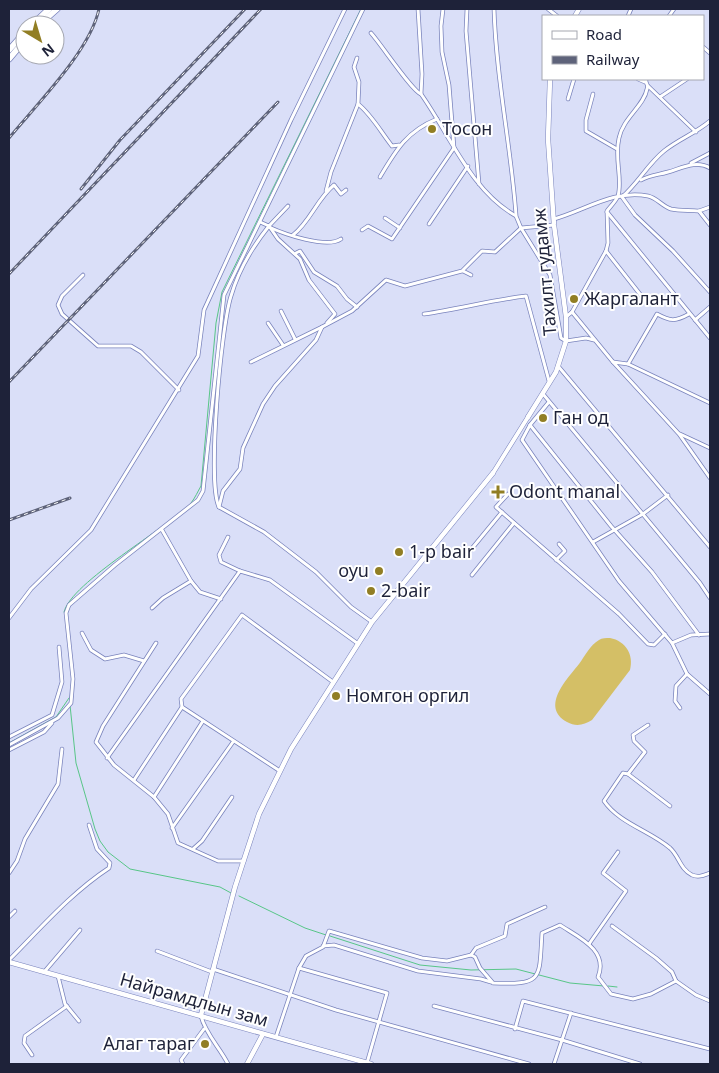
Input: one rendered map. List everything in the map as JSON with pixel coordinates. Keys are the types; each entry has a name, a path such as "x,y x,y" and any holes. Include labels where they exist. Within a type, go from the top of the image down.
{"main road":[{"name":"Тахилт гудамж","path":"528,417 550,382 566,342 566,317 553,222 548,139 550,80"},
{"path":"201,1015 212,971 259,814 291,749 372,622 493,473"},
{"name":"Найрамдлын зам","path":"9,961 369,1064"},
{"path":"247,1064 263,1034"}],"street":[{"path":"9,618 32,590 91,530 179,390 198,356 204,310 291,120 345,9"},
{"path":"9,750 44,732 71,703 73,679 66,613 69,605 115,564 198,500 203,491 224,295 363,9"},
{"path":"418,9 421,94"},
{"path":"362,230 368,226 392,239 454,148 449,85 442,52 441,26 443,9"},
{"path":"467,9 466,31 470,97 478,184"},
{"path":"494,9 500,84 514,179 516,216 521,228 550,275 560,337 566,342 586,338 594,340"},
{"path":"371,33 393,60 411,87 421,94 478,184 499,206 516,216"},
{"path":"293,235 302,227 326,191 331,172 358,104 359,82 354,67 357,58"},
{"path":"568,99 574,80"},
{"path":"645,80 648,86 696,132"},
{"path":"660,97 686,80"},
{"path":"648,86 646,95 625,120 617,149 616,159 620,182 620,197 710,292"},
{"path":"593,94 586,120 586,131 617,149"},
{"path":"358,104 366,110 369,117 392,146 399,145"},
{"path":"380,177 399,145 422,125 437,119"},
{"path":"566,317 572,312 606,251 608,243 607,211 638,181 663,152 683,137 696,132 710,121"},
{"path":"638,181 652,174 666,173 710,154"},
{"path":"684,166 703,164 710,168"},
{"path":"430,224 468,166"},
{"path":"326,191 334,185 341,194 346,190"},
{"path":"251,362 322,327 357,307 386,280 405,286 462,271 482,250 495,252 521,228 553,222 574,214 582,207 620,197 646,196 672,209 699,211 710,207"},
{"path":"288,206 256,242 231,295 227,313 218,390 214,474 215,498 219,507 264,532 316,572 344,602 372,622"},
{"path":"607,211 710,338"},
{"path":"699,211 710,225"},
{"path":"385,218 400,228"},
{"path":"260,222 311,241 335,242 341,239"},
{"path":"219,507 222,491 240,469 244,448 263,404 280,379 316,340 322,327 335,314 309,280 296,253 278,239 269,226"},
{"path":"296,253 300,251 314,272 337,286 357,307"},
{"path":"606,251 643,298"},
{"path":"462,271 471,275"},
{"path":"83,275 62,296 58,305 62,314 98,346 131,346 141,352 179,390"},
{"path":"424,314 459,309 491,300 526,296 550,382"},
{"path":"695,320 710,307"},
{"path":"281,311 295,339"},
{"path":"572,312 612,362 679,434 710,478"},
{"path":"628,364 657,314 670,321 689,314"},
{"path":"268,323 283,345"},
{"path":"612,362 628,364 710,403"},
{"path":"558,366 710,547"},
{"path":"543,394 700,582 710,598"},
{"path":"549,402 530,425 522,440 619,581 672,643 687,674 710,694"},
{"name":"Тахилт гудамж","path":"493,473 528,417"},
{"path":"530,425 658,580 699,635"},
{"path":"679,434 710,448"},
{"path":"508,494 496,507 619,614 648,644 654,645 664,634"},
{"path":"593,542 616,531 668,495"},
{"path":"469,552 502,512"},
{"path":"472,575 514,523"},
{"path":"162,529 191,581 200,592 221,599"},
{"path":"228,537 219,555 221,562 240,571 270,580 357,643"},
{"path":"556,560 564,551 559,544"},
{"path":"107,758 240,571"},
{"path":"152,608 163,598 191,581"},
{"path":"134,780 182,707 181,699 242,615 333,682"},
{"path":"82,633 91,650 105,659 124,654 144,662"},
{"path":"672,643 691,635 710,634"},
{"path":"156,643 103,726 96,742 107,758 154,797 168,814 178,843 218,860 244,861"},
{"path":"9,737 52,714 62,682 58,647"},
{"path":"680,708 675,702 676,686 687,674"},
{"path":"182,707 280,771"},
{"path":"9,745 54,721"},
{"path":"154,797 203,721"},
{"path":"628,774 644,752 634,741 633,735 648,725"},
{"path":"172,828 233,742"},
{"path":"9,873 17,861 25,839 58,784 62,749"},
{"path":"670,806 628,774 623,773 604,801 607,805 671,849 680,865 691,874 700,877 710,873"},
{"path":"193,849 202,841 232,797"},
{"path":"9,961 88,881 109,868 110,863 97,849 89,825"},
{"path":"589,944 626,891 603,873 618,852"},
{"path":"322,947 330,931 422,958 447,961 471,955 476,948 505,936 507,924 512,920 545,907"},
{"path":"9,917 15,911"},
{"path":"276,1037 299,968 306,956 322,947 334,945 418,971 481,979 493,983 520,984 531,980 540,969 542,933 560,925 589,944 598,956 600,970 598,977 611,994 633,999 651,994 676,981"},
{"path":"612,926 656,958 672,972 676,981 696,995 710,1001"},
{"path":"45,972 80,930"},
{"path":"157,951 212,971 289,995 529,1064"},
{"path":"471,955 475,957 480,968 493,983"},
{"path":"299,968 387,993 378,1020 369,1064"},
{"path":"58,975 67,1006 79,1021"},
{"path":"514,1029 523,1001 710,1049"},
{"path":"32,1055 24,1043 25,1036 67,1006"},
{"path":"434,1006 514,1029 562,1040 640,1064"},
{"path":"554,1064 571,1013"},
{"path":"201,1015 204,1029 221,1049 228,1064"},
{"path":"183,1064 181,1060 204,1029"}],"shaded area":[{"path":"610,638 620,642 628,649 631,659 630,670 592,720 580,725 567,722 559,716 556,709 558,693 593,645 601,639"}],"waterway":[{"path":"64,612 71,600 101,571 179,514 191,503 201,486 216,323 222,292 361,9"},
{"path":"70,701 71,688"},
{"path":"9,743 56,717 69,698"},
{"path":"70,705 76,763 95,829 100,841 108,852 130,869 220,887 231,893"},
{"path":"239,896 305,928 326,935"},
{"path":"330,936 420,965 471,970 516,969 570,983 604,986"},
{"path":"608,986 617,987"}],"railway":[{"path":"9,138 74,59 94,25 99,9"},
{"path":"81,189 120,140 245,9"},
{"path":"9,274 261,9"},
{"path":"9,382 278,102"},
{"path":"9,520 70,498"}],"place":[{"name":"Тосон","path":"432,129"},
{"name":"Жаргалант","path":"574,299"},
{"name":"Ган од","path":"543,418"},
{"name":"Odont manal","path":"498,492"},
{"name":"1-p bair","path":"399,552"},
{"name":"oyu","path":"379,571"},
{"name":"2-bair","path":"371,591"},
{"name":"Номгон оргил","path":"336,696"},
{"name":"Алаг тараг","path":"205,1044"}]}
